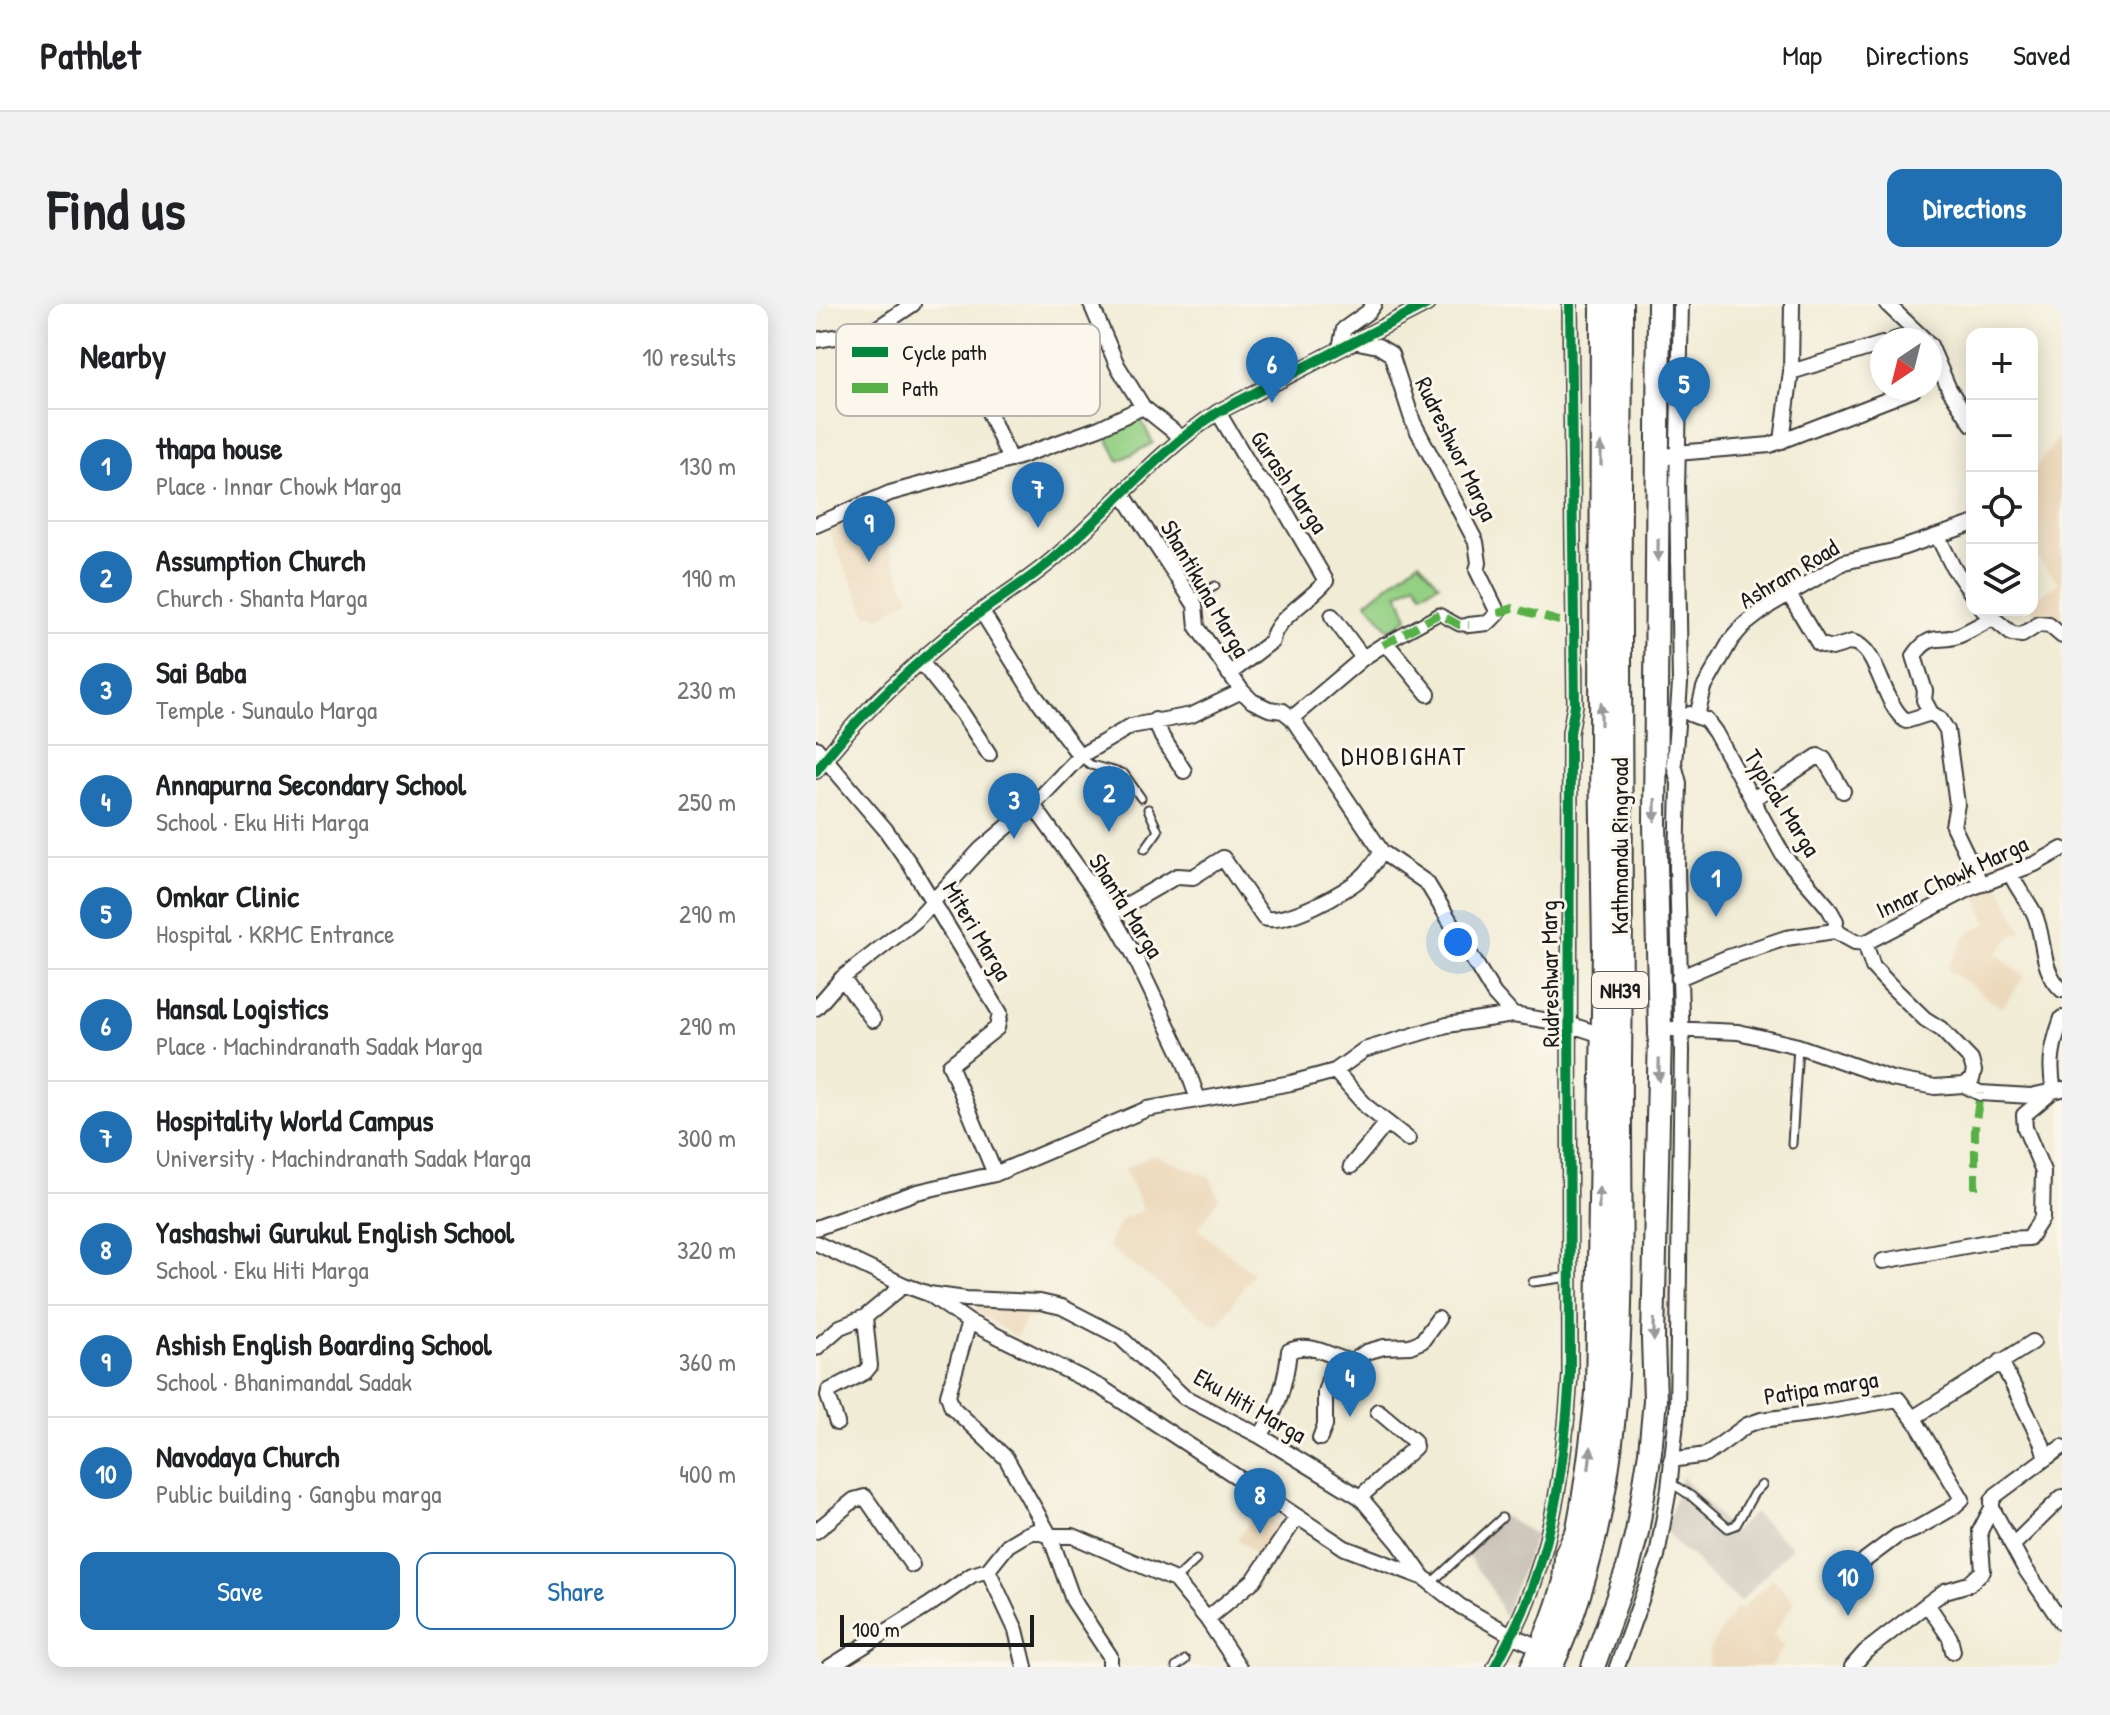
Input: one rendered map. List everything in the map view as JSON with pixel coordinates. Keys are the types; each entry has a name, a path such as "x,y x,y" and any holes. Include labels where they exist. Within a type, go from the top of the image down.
{"highway":[{"name":"Kathmandu Ringroad","path":"1541,1661 1574,1609 1596,1532 1607,1477 1615,1394 1621,919 1620,304"},
{"name":"Kathmandu Ringroad","path":"1566,1667 1595,1593 1610,1540 1624,1454 1631,1361 1635,1109 1634,304"}],"main road":[{"path":"1541,1661 1584,1504 1597,1393 1602,1035 1602,304"},
{"path":"1593,1667 1628,1568 1650,1452 1655,1400 1653,1339 1670,1031 1655,824 1668,457 1659,304"}],"street":[{"path":"883,324 913,304"},
{"path":"1091,304 1100,324"},
{"path":"1346,344 1344,329 1374,304"},
{"path":"819,759 953,633 1050,562 1182,438 1218,412 1427,304"},
{"name":"Rudreshwar Marg","path":"1495,1667 1538,1569 1554,1511 1562,1464 1570,1374 1573,1026 1570,733 1575,705 1570,304"},
{"path":"1617,1667 1657,1556 1669,1482 1679,1369 1682,1051 1670,1031 1679,978 1679,783 1674,764 1679,712 1677,486 1668,457 1681,304"},
{"path":"1782,441 1791,372 1792,304"},
{"path":"1887,304 1912,328"},
{"path":"1100,325 1117,365 1143,407 1182,438"},
{"path":"816,340 836,337"},
{"name":"Rudreshwor Marga","path":"1346,344 1378,346 1391,354 1413,422 1476,542 1477,570 1498,613 1488,623 1469,625"},
{"path":"1791,372 1870,348"},
{"path":"1942,373 1966,415"},
{"path":"1668,457 1739,446 1770,445 1887,400"},
{"path":"816,525 890,493 1010,460 1099,428 1143,407"},
{"name":"Gurash Marga","path":"1218,412 1256,476 1276,495 1326,581 1316,594 1282,619 1273,633 1272,641 1229,674"},
{"path":"991,416 1010,460"},
{"name":"Shantikuna Marga","path":"1122,493 1195,605 1197,627 1229,674 1252,701 1283,711 1292,718"},
{"name":"Ashram Road","path":"1697,716 1704,688 1731,640 1743,626 1789,594 1844,562 1876,556 1966,526"},
{"path":"1938,537 1966,585"},
{"path":"1789,594 1819,644 1832,648 1852,642 1863,647 1896,714 1906,721 1931,713"},
{"path":"982,612 1032,692 1080,756"},
{"path":"1469,625 1459,625 1439,614 1363,658 1292,718 1382,852 1427,883 1494,994 1513,1015"},
{"path":"1332,616 1363,658"},
{"path":"1981,884 1953,826 1957,804 1947,730 1924,700 1922,679 1914,656 1923,643 1938,637 1956,637 1986,616"},
{"path":"1988,616 2012,634 2022,635 2039,624 2049,625 2062,636"},
{"path":"1385,645 1428,694"},
{"path":"921,662 962,713 989,754"},
{"path":"816,1008 842,978 868,956 887,946 935,902 981,849 1033,805 1080,756 1131,726 1202,712 1213,703 1242,691"},
{"path":"1679,712 1697,716"},
{"name":"Typical Marga","path":"1697,716 1706,720 1715,732 1783,855 1828,907 1836,921 1835,931"},
{"path":"1155,720 1184,771"},
{"path":"1753,799 1818,756 1824,759 1843,791"},
{"name":"Miteri Marga","path":"819,759 885,829 935,902 1000,1013 997,1028 950,1065 995,1174"},
{"name":"Shanta Marga","path":"1033,805 1111,914 1133,953 1183,1058 1198,1099"},
{"name":"Innar Chowk Marga","path":"1679,978 1786,938 1835,931 1855,942 1865,943 1981,884 2011,874 2062,849"},
{"path":"1111,914 1177,876 1193,877 1223,858 1264,918 1273,920 1310,908 1346,889 1363,877 1382,852"},
{"path":"2011,874 2035,916 2047,969 2062,990"},
{"path":"1865,943 1873,967 1971,1060 1974,1071 1972,1079 1964,1085"},
{"path":"842,978 873,1020"},
{"path":"816,1228 917,1192 995,1174 1147,1109 1270,1088 1335,1071 1364,1050 1447,1025 1513,1015 1573,1026 1602,1035"},
{"path":"2058,1090 2051,1060 2053,1041 2062,1018"},
{"path":"1670,1031 1738,1032 1798,1046 1892,1079 1935,1087 1964,1085 1980,1093 2031,1096 2058,1090"},
{"path":"1335,1071 1386,1124 1408,1139"},
{"path":"1883,1261 2004,1239 2029,1238 2042,1218 2043,1171 2025,1128 2024,1115 2058,1090"},
{"path":"1351,1166 1386,1124"},
{"path":"816,1243 929,1294 969,1322 1102,1388 1345,1548 1427,1580"},
{"path":"816,1348 840,1327 865,1317 904,1285"},
{"name":"Eku Hiti Marga","path":"929,1294 1040,1302 1062,1307 1120,1337 1184,1397 1260,1436 1360,1497 1427,1580 1460,1606 1511,1635 1541,1661"},
{"path":"837,1423 829,1391 865,1372 870,1366 865,1317"},
{"path":"1260,1436 1271,1419 1288,1369 1289,1351 1300,1347 1322,1350 1352,1362 1366,1352 1384,1347 1410,1346 1422,1341 1438,1319"},
{"path":"969,1322 948,1395 952,1407 1006,1458 1050,1536 1073,1600 1110,1656 1110,1667"},
{"path":"1913,1418 2033,1342"},
{"path":"1320,1438 1325,1425 1325,1392 1336,1358"},
{"path":"2001,1361 2046,1458"},
{"name":"Patipa marga","path":"1671,1460 1706,1455 1747,1425 1786,1415 1818,1413 1898,1399 1958,1487 1962,1499 1951,1509 1897,1536 1865,1560"},
{"path":"1360,1497 1415,1447 1414,1441 1378,1411"},
{"path":"1852,1667 1865,1652 1927,1604 1945,1591 1969,1584 1983,1571 1980,1531 1992,1508 1992,1501 2062,1447"},
{"path":"816,1531 854,1500 865,1497 912,1565"},
{"path":"2013,1545 2062,1497"},
{"path":"1992,1508 2024,1567 2062,1623"},
{"path":"1207,1619 1254,1580 1297,1517"},
{"path":"830,1667 972,1575 988,1570 1008,1545 1035,1531 1050,1536 1073,1536 1175,1580 1207,1619 1239,1667"},
{"path":"988,1570 1016,1630 1025,1667"},
{"path":"1927,1604 1946,1630 1953,1651"}],"lane":[{"path":"1195,605 1197,596 1215,586"},
{"path":"1080,756 1091,765 1124,774 1141,798"},
{"path":"1145,849 1158,831 1148,809"},
{"path":"1792,1144 1798,1046"},
{"path":"1533,1282 1570,1277"},
{"path":"1669,1482 1691,1496 1728,1528 1736,1525 1762,1485"},
{"path":"1427,1580 1502,1518"},
{"path":"1175,1580 1196,1560"},
{"path":"1176,1667 1185,1660"}],"shaded area":[{"path":"2062,433 2062,635 2038,616 2038,597 2059,583 2038,559 2038,464"},
{"path":"869,504 910,599 878,618 875,613 868,617 826,526"},
{"path":"1998,883 2022,932 2012,936 1997,954 2024,977 2002,1008 1947,969 1966,935 1987,923 1975,896"},
{"path":"1153,1155 1210,1177 1219,1198 1198,1229 1253,1273 1217,1327 1108,1247 1120,1220 1143,1210 1124,1169"},
{"path":"983,1300 1036,1303 1036,1319 1026,1319 1016,1337 975,1311"},
{"path":"1682,1476 1733,1532 1754,1513 1792,1547 1740,1602 1679,1547 1665,1530"},
{"path":"1259,1510 1283,1528 1261,1558 1237,1539"},
{"path":"1496,1512 1536,1535 1504,1616 1492,1590 1461,1547"},
{"path":"1772,1578 1795,1602 1773,1634 1784,1647 1770,1667 1708,1667 1710,1648 1737,1606 1741,1610"}],"green space":[{"path":"1139,416 1153,443 1119,461 1105,434"},
{"path":"1419,561 1439,584 1422,593 1416,583 1398,594 1408,617 1390,631 1367,602"}],"marked path":[{"path":"1498,613 1513,608 1573,625"},
{"path":"1383,645 1439,614 1459,625 1469,625"},
{"path":"1975,1189 1975,1128 1980,1093"}],"cycle path":[{"path":"816,771 863,716 917,664 965,624 1051,561 1195,428 1218,412 1427,304"},
{"path":"1495,1667 1534,1583 1551,1524 1565,1435 1570,1374 1570,733 1575,705 1570,304"}],"place":[{"name":"Hansal Logistics","path":"1272,403"},
{"name":"Omkar Clinic","path":"1684,423"},
{"name":"Hospitality World Campus","path":"1038,528"},
{"name":"Ashish English Boarding School","path":"869,562"},
{"name":"Assumption Church","path":"1109,832"},
{"name":"Sai Baba","path":"1014,839"},
{"name":"thapa house","path":"1716,917"},
{"name":"Annapurna Secondary School","path":"1350,1417"},
{"name":"Yashashwi Gurukul English School","path":"1260,1534"},
{"name":"Navodaya Church","path":"1848,1616"}],"district":[{"name":"DHOBIGHAT","path":"1404,756"}]}
